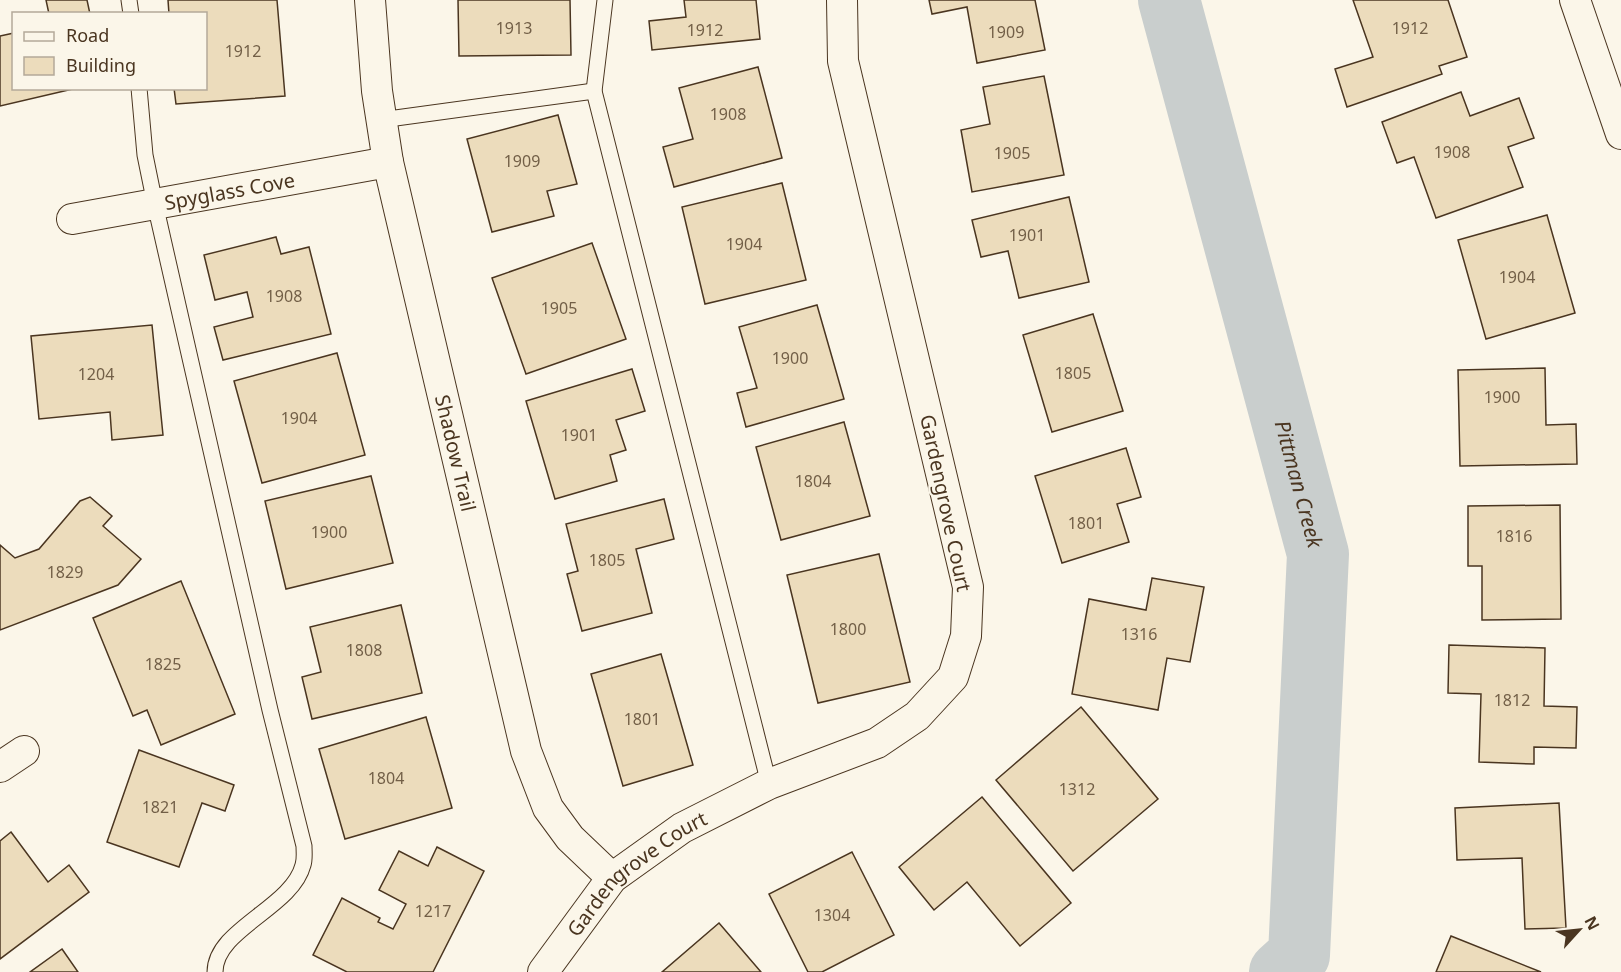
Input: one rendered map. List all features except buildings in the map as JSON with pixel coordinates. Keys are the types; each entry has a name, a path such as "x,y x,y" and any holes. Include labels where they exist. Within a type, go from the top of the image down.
{"street":[{"name":"Shadow Trail","path":"370,0 376,91 388,162 526,751 548,808 570,838 612,878"},
{"name":"Gardengrove Court","path":"543,972 612,878 682,828 769,784 877,743 917,716 953,677 966,636 969,587 843,61 842,0"},
{"path":"1575,0 1621,134"},
{"name":"Spyglass Cove","path":"72,219 388,162"}],"lane":[{"path":"604,0 594,91 769,784"},
{"path":"139,90 145,155 155,204 270,710 304,846 303,866 291,886 222,949 215,972"},
{"path":"381,120 594,91"}],"waterway":[{"name":"Pittman Creek","path":"1169,0 1318,554 1299,955 1280,972"}]}
